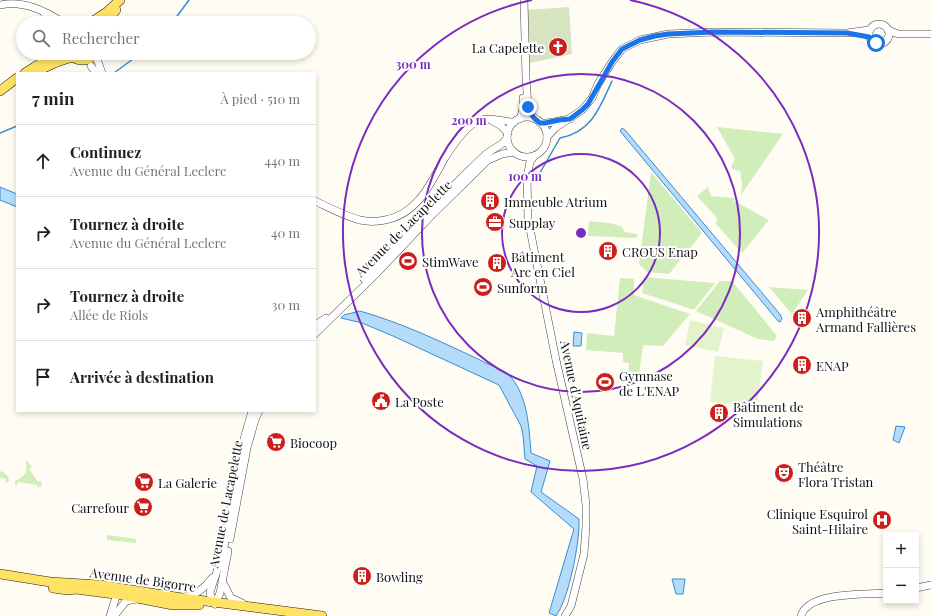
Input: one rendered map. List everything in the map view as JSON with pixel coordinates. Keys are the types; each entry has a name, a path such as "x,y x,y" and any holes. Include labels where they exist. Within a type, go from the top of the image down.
{"main road":[{"path":"101,16 120,0"},
{"path":"111,16 125,0"},
{"path":"27,72 46,60"},
{"path":"35,72 61,60"},
{"path":"16,79 0,91 16,83"},
{"name":"Avenue de Bigorre","path":"0,574 50,582 87,583 120,593 173,605 215,603"},
{"name":"Avenue de Bigorre","path":"0,580 72,590 176,597 322,616"}],"street":[{"path":"522,0 524,106 517,121 510,127 508,144 517,154 529,157 534,156 544,148 547,137 555,128 570,119 588,104 598,84 622,49 640,40 668,34 714,32 869,34"},
{"path":"522,0 528,107 530,113 544,127 547,137"},
{"path":"0,5 18,4 48,12 54,16"},
{"path":"31,7 46,16"},
{"path":"869,34 873,25 884,25 888,30 888,39"},
{"path":"888,30 898,34 931,34"},
{"path":"869,34 873,42 880,44 898,34"},
{"path":"97,60 102,72"},
{"path":"91,66 95,72"},
{"path":"486,118 500,125 508,136"},
{"path":"316,201 343,214 365,221 374,222 397,217 410,209 420,199 428,189 448,152 466,130 474,123 486,118 517,121 530,118 545,123 570,119"},
{"name":"Avenue de Lacapelette","path":"316,324 343,302 423,215 486,154 503,143 508,136"},
{"name":"Avenue de Lacapelette","path":"316,333 488,160 502,154 517,154"},
{"name":"Avenue d'Aquitaine","path":"517,154 524,163 527,177 528,218 585,490 586,526 584,550 571,606 565,616"},
{"name":"Avenue d'Aquitaine","path":"527,177 530,162 534,156"},
{"name":"Avenue de Lacapelette","path":"215,603 210,592 223,553 240,453 252,412"},
{"name":"Avenue de Lacapelette","path":"215,603 220,593 247,448 259,412"},
{"path":"176,597 190,596 196,593 208,584 217,569"},
{"path":"222,581 227,593 235,601 290,609 299,614"},
{"path":"919,587 931,585"},
{"path":"72,590 104,596 114,606"},
{"path":"113,616 115,598 120,593"},
{"path":"113,616 120,593"},
{"path":"801,616 803,610 808,605 823,599 883,593"},
{"path":"113,616 126,601 141,597"},
{"path":"570,616 571,606"}],"green space":[{"path":"569,7 572,54 530,63 528,61 527,10"},
{"path":"717,127 783,134 741,195 742,183 740,171 734,170 731,167 735,159"},
{"path":"651,172 702,233 669,274 647,272 639,264"},
{"path":"708,187 711,196 734,198 734,201 769,220 742,253 716,224 717,218 697,196"},
{"path":"589,221 621,226 625,232 638,234 636,238 588,236"},
{"path":"644,277 715,283 694,310 642,293"},
{"path":"620,278 634,279 634,295 690,314 663,346 643,345 639,375 628,374 629,363 623,362 623,353 586,350 587,333 614,336"},
{"path":"720,281 732,281 777,336 774,341 758,339 696,311"},
{"path":"769,287 808,290 792,314"},
{"path":"690,320 724,328 718,352 685,345"},
{"path":"715,356 763,361 757,406 710,402"},
{"path":"26,460 32,467 29,469 38,482 41,480 42,486 37,488 38,485 18,482 17,486 15,484 15,481 22,477 25,473"},
{"path":"0,471 8,476 9,481 5,483 6,479 0,478"},
{"path":"107,535 136,539 136,543 107,540"}],"water":[{"path":"622,128 779,313 782,318 780,322 620,131"},
{"path":"0,187 16,194 16,207 0,200"},
{"path":"360,311 422,333 504,371 515,383 524,402 531,453 550,461 541,492 579,519 578,541 573,569 561,608 556,616 549,613 574,529 531,492 537,466 525,459 521,426 499,385 393,336 362,323 341,318 344,315"},
{"path":"574,332 582,333 581,346 573,346"},
{"path":"896,426 905,427 899,443 893,440"},
{"path":"672,579 685,579 683,594 676,594"}],"waterway":[{"path":"177,16 189,0"},
{"path":"115,72 132,60"},
{"path":"537,178 560,138 571,135 580,130 594,117 612,81"},
{"path":"0,133 16,126"}],"place":[{"name":"La Capelette","path":"558,47"},
{"name":"Immeuble Atrium","path":"490,201"},
{"name":"Supplay","path":"495,222"},
{"name":"CROUS Enap","path":"608,251"},
{"name":"StimWave","path":"408,261"},
{"name":"Bâtiment Arc en Ciel","path":"497,263"},
{"name":"Sunform","path":"483,287"},
{"name":"Amphithéâtre Armand Fallières","path":"802,318"},
{"name":"ENAP","path":"802,365"},
{"name":"Gymnase de L'ENAP","path":"605,382"},
{"name":"La Poste","path":"381,401"},
{"name":"Bâtiment de Simulations","path":"719,413"},
{"name":"Biocoop","path":"276,442"},
{"name":"Théâtre Flora Tristan","path":"784,473"},
{"name":"La Galerie","path":"144,482"},
{"name":"Carrefour","path":"143,507"},
{"name":"Clinique Esquirol Saint-Hilaire","path":"882,520"},
{"name":"Bowling","path":"362,576"}],"route":[{"path":"528,107 530,113 540,123 570,119 588,104 598,84 622,49 640,40 655,36 714,32 847,33 869,37 876,43"}]}
